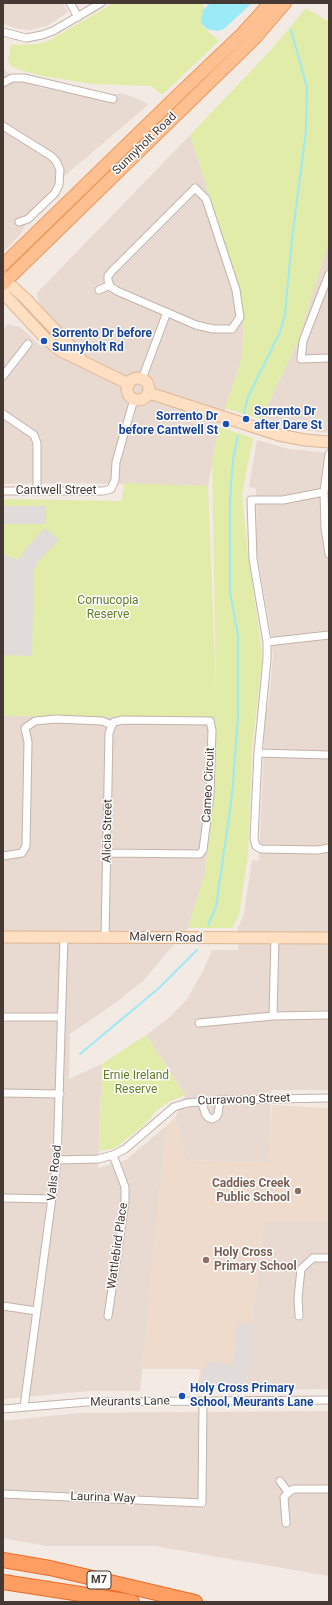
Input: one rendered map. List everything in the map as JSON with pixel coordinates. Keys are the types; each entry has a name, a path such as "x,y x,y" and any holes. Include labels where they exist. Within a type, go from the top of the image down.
{"highway":[{"name":"M7","path":"3,1560 50,1568 195,1602"},
{"name":"M7","path":"3,1582 132,1602"}],"main road":[{"name":"Sunnyholt Road","path":"3,265 243,34 270,3"},
{"name":"Sunnyholt Road","path":"4,281 255,38 285,3"}],"street":[{"path":"70,3 78,17"},
{"path":"3,32 17,36 34,37 53,31 101,3"},
{"path":"3,83 12,78 24,78 113,99"},
{"path":"3,126 51,156 56,161 60,170 60,185 55,193 28,219 19,222"},
{"path":"196,188 206,199 234,283 240,314 239,320 232,329 219,330 206,328 117,291 110,285 108,276 112,271 196,188"},
{"path":"329,274 303,341 301,359 329,358"},
{"path":"4,281 74,350 81,359"},
{"path":"99,290 110,285"},
{"path":"3,293 52,345 69,356 81,359 129,384"},
{"path":"142,379 167,312"},
{"path":"3,376 28,344"},
{"path":"135,379 142,379 148,385 149,393 142,399 134,399 128,392 129,384 135,379"},
{"path":"149,393 279,435 305,440 329,442"},
{"name":"Cantwell Street","path":"3,491 103,491 111,488 116,477 116,462 134,399"},
{"path":"3,414 34,434 37,443 36,491"},
{"path":"329,454 324,492 329,554"},
{"path":"324,492 283,500 251,500 253,559 267,642 267,659 258,753 254,839 256,846 261,849 318,850 329,848"},
{"path":"267,642 329,635"},
{"path":"3,856 22,853 26,846 28,742 25,728 35,721 56,719 102,721 112,725"},
{"name":"Cameo Circuit","path":"108,853 200,854 203,850 210,795 212,730 210,721 123,720 114,722 112,725"},
{"name":"Alicia Street","path":"105,937 108,853 109,733 112,725"},
{"path":"258,753 329,755"},
{"name":"Malvern Road","path":"3,937 329,938"},
{"name":"Valis Road","path":"24,1408 57,1160 64,937"},
{"path":"273,1016 275,938"},
{"path":"199,1023 273,1016 329,1015"},
{"path":"3,1017 61,1017"},
{"path":"3,1093 60,1094"},
{"name":"Currawong Street","path":"57,1160 98,1159 113,1155 125,1149 174,1107 187,1103 220,1100 329,1098"},
{"path":"202,1101 208,1118 212,1119 218,1114 220,1100"},
{"name":"Wattlebird Place","path":"108,1316 125,1202 125,1186 113,1155"},
{"path":"3,1198 52,1199"},
{"path":"299,1316 298,1298 301,1269 313,1258 329,1258"},
{"path":"3,1306 36,1311"},
{"name":"Meurants Lane","path":"3,1409 87,1402 329,1400"},
{"name":"Laurina Way","path":"3,1494 202,1503 203,1401"},
{"path":"280,1481 288,1492"},
{"path":"286,1523 284,1497 288,1492 294,1489 329,1488"}],"shaded area":[{"path":"3,3 63,3 68,12 47,26 31,30 19,29 3,24"},
{"path":"3,67 7,73 42,88 101,97 122,93 149,104 61,179 59,185 28,219 21,234 3,252"},
{"path":"190,135 239,287 244,314 242,355 219,427 208,486 74,483 3,484 3,330 8,324 20,327 41,346 59,325 39,303 37,293"},
{"path":"329,239 329,433 287,428 261,419 298,341"},
{"path":"257,440 289,449 329,453 329,1090 271,1090 270,1162 185,1160 175,1118 185,1095 146,1035 170,1017 187,999 203,971 212,950 238,950 238,928 244,914 252,860 259,861 265,718 269,700 273,656 271,634 257,554 256,489 249,487"},
{"path":"3,506 46,506 46,524 3,524"},
{"path":"45,528 59,540 39,561 34,570 32,656 3,655 3,554 19,560 23,552"},
{"path":"3,716 216,717 215,780 205,873 188,928 143,981 115,1003 70,1034 69,1079 102,1064 98,1168 126,1160 166,1126 140,1391 89,1391 3,1399"},
{"name":"Holy Cross Primary School","path":"272,1105 329,1108 329,1221 263,1221 246,1390 201,1390 198,1384 200,1369 142,1369 166,1126 175,1118 185,1160 269,1162"},
{"path":"263,1221 329,1221 329,1389 246,1390"},
{"path":"237,1323 253,1324 246,1390 200,1387 203,1368 208,1365 208,1361 233,1365"},
{"path":"329,1411 329,1576 155,1546 46,1546 3,1538 3,1421 78,1413"}],"green space":[{"path":"114,3 202,3 204,7 202,26 219,41 162,95 152,86 93,84 42,76 11,66 8,60 11,45 38,44 48,41"},
{"path":"306,8 329,22 329,240 298,341 261,419 225,408 242,355 244,314 239,287 190,135 269,52"},
{"name":"Cornucopia Reserve","path":"219,427 253,438 242,495 248,556 262,661 252,749 248,854 239,915 232,928 188,928 205,873 215,780 216,717 3,716 3,499 122,501 124,483 208,486 216,690 212,459"},
{"name":"Ernie Ireland Reserve","path":"146,1035 185,1095 170,1101 157,1110 143,1126 115,1148 99,1151 102,1064"}],"water":[{"path":"210,3 252,3 224,29 218,31 207,29 201,23 203,10"}],"waterway":[{"path":"244,413 248,397 280,332 285,314 292,239 306,131 307,87 291,30"},
{"path":"208,925 216,907 232,796 238,716 238,635 230,592 230,500 233,459 238,436"},
{"path":"80,1054 159,988 197,950"}],"place":[{"name":"Sorrento Dr before Sunnyholt Rd","path":"44,341"},
{"name":"Sorrento Dr after Dare St","path":"246,419"},
{"name":"Sorrento Dr before Cantwell St","path":"226,424"},
{"name":"Caddies Creek Public School","path":"298,1191"},
{"name":"Holy Cross Primary School","path":"206,1260"},
{"name":"Holy Cross Primary School, Meurants Lane","path":"182,1396"}]}
